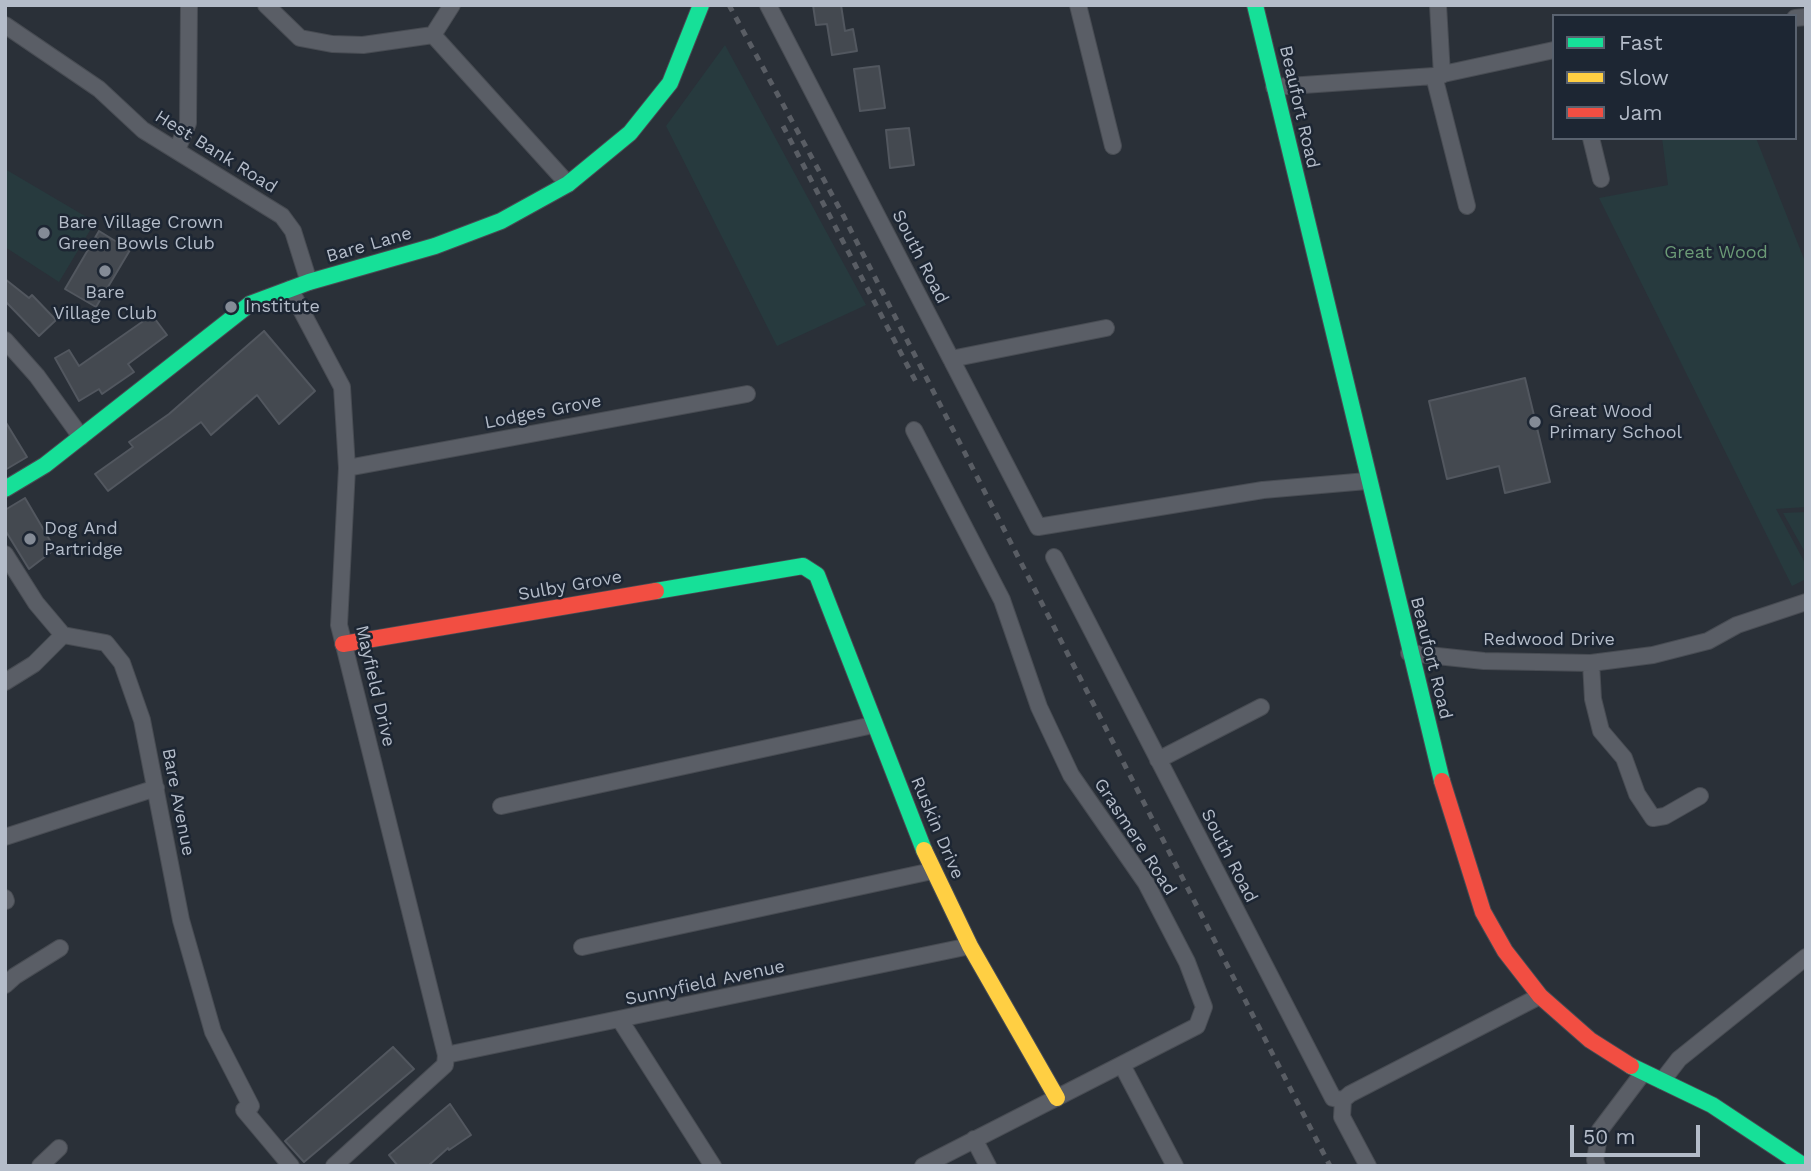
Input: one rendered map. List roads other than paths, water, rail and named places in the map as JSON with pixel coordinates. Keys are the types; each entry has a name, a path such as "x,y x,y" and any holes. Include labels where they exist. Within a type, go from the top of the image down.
{"street":[{"path":"177,150 188,123 189,5"},
{"path":"265,5 300,37 332,44 363,45 433,35 452,5"},
{"name":"Bare Lane","path":"5,489 46,465 250,304 309,282 468,234 501,221 568,184 630,133 670,83 701,5"},
{"name":"South Road","path":"768,5 1038,527 1263,490 1367,481"},
{"path":"1078,5 1113,146"},
{"name":"Beaufort Road","path":"1255,5 1409,653 1454,826 1483,912 1505,951 1539,996 1590,1040 1643,1073 1712,1105 1804,1166"},
{"path":"1438,5 1438,76 1467,206"},
{"name":"Hest Bank Road","path":"5,25 99,89 143,130 282,216 293,231 309,282"},
{"path":"433,35 568,184"},
{"path":"1274,87 1438,76 1552,50"},
{"path":"1591,140 1601,179"},
{"name":"Mayfield Drive","path":"290,289 342,387 347,468 339,625 446,1055"},
{"path":"950,359 1106,328"},
{"path":"5,340 37,376 81,437"},
{"name":"Lodges Grove","path":"347,468 747,394"},
{"name":"Grasmere Road","path":"914,430 1002,600 1039,707 1071,775 1146,883 1187,962 1204,1007 1197,1026 923,1166"},
{"path":"5,554 23,583 63,635 34,664 5,682"},
{"name":"South Road","path":"1054,557 1333,1098 1343,1100 1342,1117 1368,1166"},
{"name":"Sulby Grove","path":"344,644 803,566"},
{"name":"Ruskin Drive","path":"803,566 817,575 873,725 932,871 970,946 1057,1098"},
{"name":"Redwood Drive","path":"1409,653 1484,661 1591,663 1653,655 1708,641 1737,625 1806,602"},
{"name":"Bare Avenue","path":"63,635 106,643 122,663 142,720 181,920 213,1032 248,1108 291,1166"},
{"path":"1591,663 1593,699 1601,730 1624,758 1637,794 1653,818 1700,796"},
{"path":"1158,760 1261,707"},
{"path":"501,807 873,725"},
{"path":"5,837 156,788"},
{"path":"582,947 932,871"},
{"name":"Sunnyfield Avenue","path":"446,1055 970,946"},
{"path":"5,985 60,948"},
{"path":"1662,1081 1679,1059 1806,957"},
{"path":"1343,1100 1539,996"},
{"path":"620,1020 713,1166"},
{"path":"334,1166 445,1065 446,1055"},
{"path":"1122,1065 1175,1166"},
{"path":"1597,1166 1595,1160 1600,1130 1643,1073"},
{"path":"974,1139 988,1166"},
{"path":"40,1166 59,1148"},
{"path":"350,1152 361,1166"}],"railway":[{"path":"729,5 843,215 1330,1166"},
{"path":"783,126 917,384"}],"place":[{"name":"Bare Village Crown Green Bowls Club","path":"44,233"},
{"name":"Bare Village Club","path":"105,271"},
{"name":"Institute","path":"231,307"},
{"name":"Great Wood Primary School","path":"1535,422"},
{"name":"Dog And Partridge","path":"30,539"}],"park label":[{"name":"Great Wood","path":"1716,253"}]}
